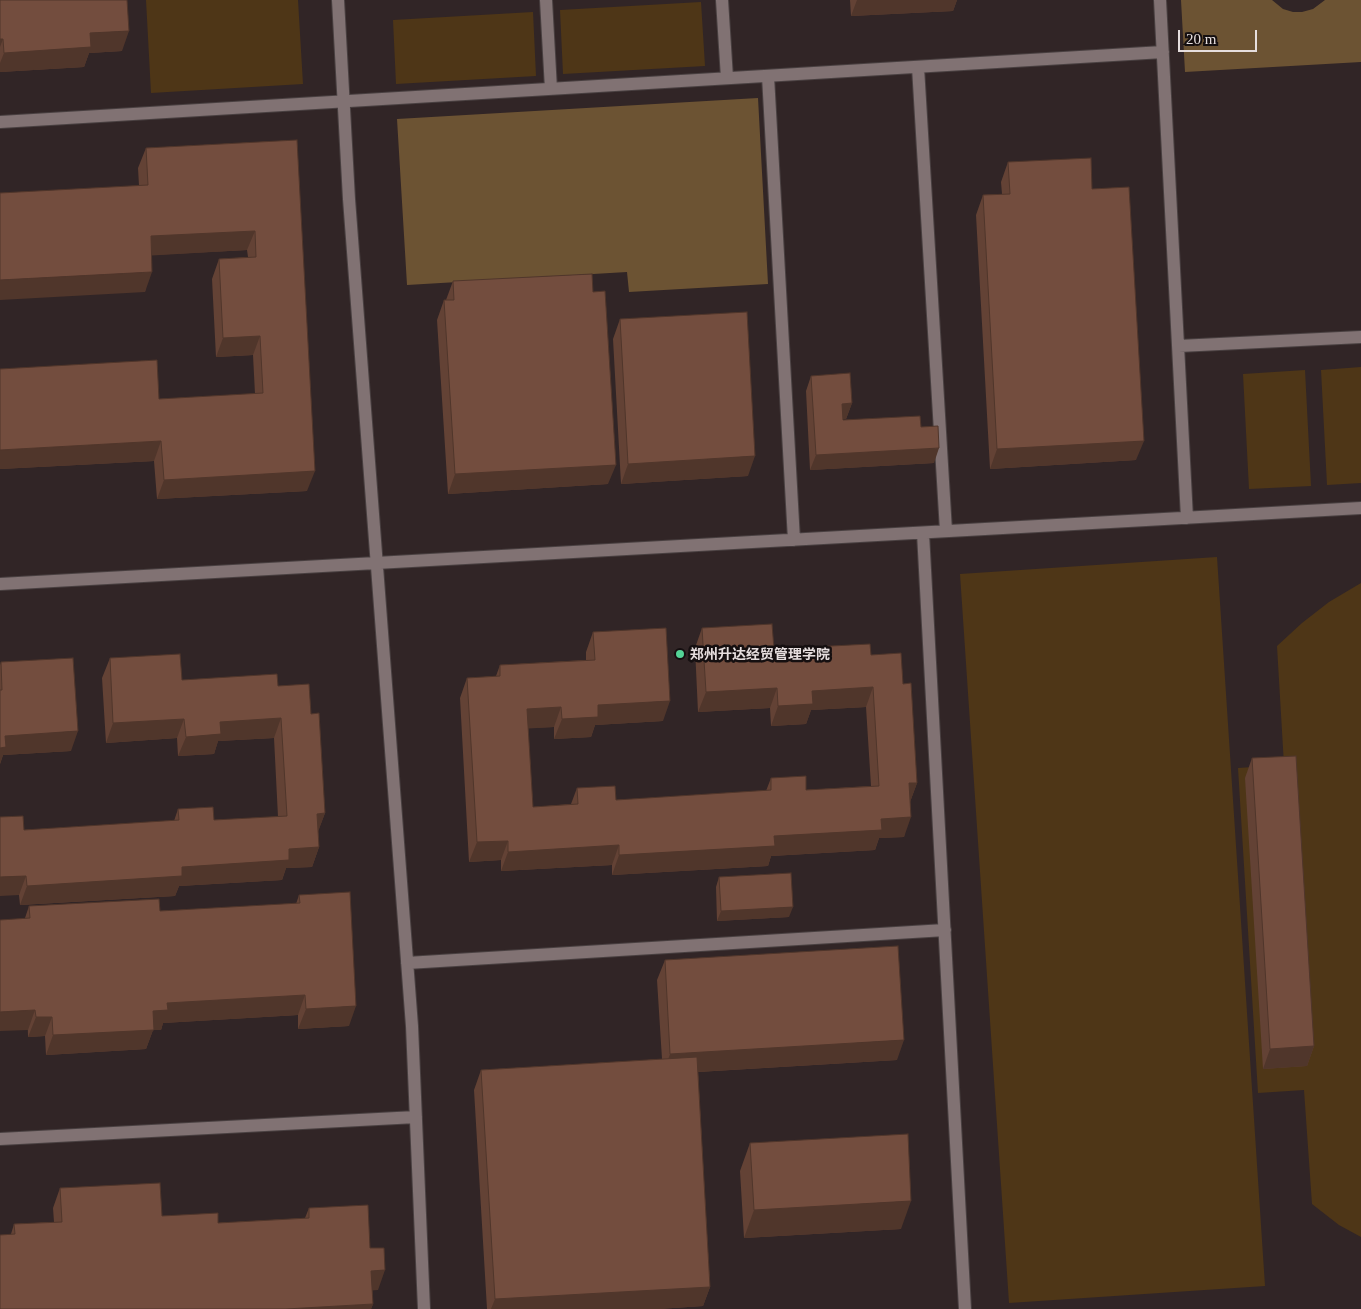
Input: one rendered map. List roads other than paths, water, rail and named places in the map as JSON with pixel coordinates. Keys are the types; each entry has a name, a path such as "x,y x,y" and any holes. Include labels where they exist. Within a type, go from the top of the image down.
{"lane":[{"path":"338,0 349,199 412,1026 424,1309"},
{"path":"546,0 551,89"},
{"path":"722,0 727,78"},
{"path":"1160,0 1187,518"},
{"path":"0,122 1163,52"},
{"path":"918,67 946,531"},
{"path":"768,76 794,540"},
{"path":"1179,346 1361,336"},
{"path":"0,584 1361,508"},
{"path":"923,533 966,1309"},
{"path":"407,963 945,930"},
{"path":"0,1139 416,1117"}],"place":[{"name":"郑州升达经贸管理学院","path":"680,654"}]}
